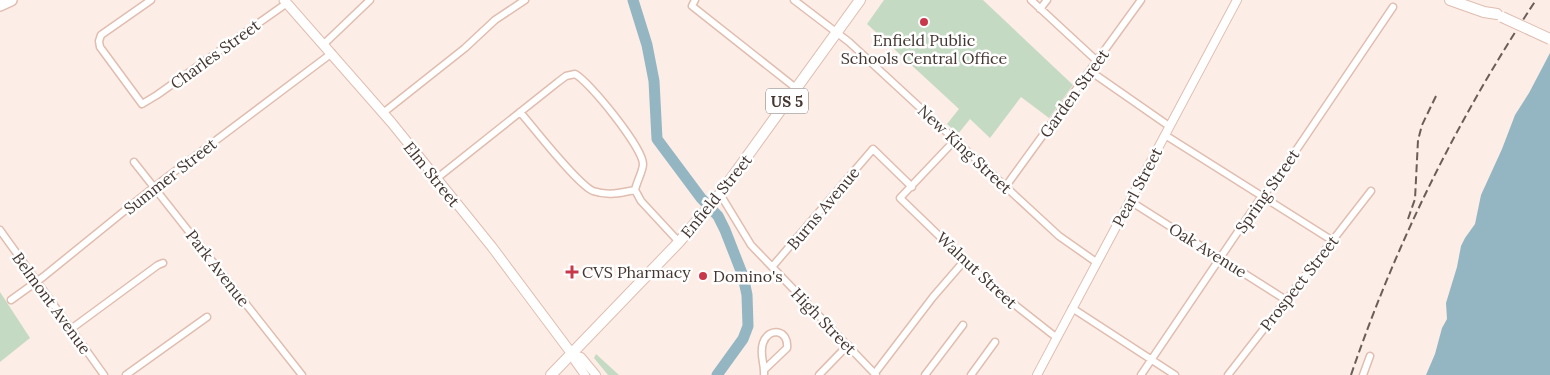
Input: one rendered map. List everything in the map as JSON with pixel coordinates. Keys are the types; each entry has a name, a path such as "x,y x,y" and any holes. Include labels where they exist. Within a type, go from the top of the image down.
{"highway":[{"path":"0,5 11,0"}],"main road":[{"name":"Enfield Street","path":"552,375 679,242 717,198 860,0"},
{"path":"1450,0 1480,11 1500,15"},
{"path":"1469,0 1550,39"},
{"name":"Elm Street","path":"285,1 383,113 492,247 572,354"}],"street":[{"name":"Charles Street","path":"151,0 101,35 99,41 100,47 142,104 285,1"},
{"path":"324,44 370,0"},
{"path":"383,113 465,48 495,20 524,0"},
{"name":"New King Street","path":"794,0 837,33 1059,236 1096,262"},
{"path":"1031,0 1097,61"},
{"path":"1040,9 1047,0"},
{"name":"Garden Street","path":"1006,186 1141,0"},
{"name":"Pearl Street","path":"1037,375 1237,0"},
{"path":"694,3 797,88"},
{"name":"Spring Street","path":"1141,375 1393,7"},
{"name":"Summer Street","path":"11,300 37,282 154,187 332,53"},
{"path":"1090,71 1169,126"},
{"path":"436,179 566,76 570,74 579,76 638,146 643,163 635,190 641,201 679,242"},
{"path":"520,112 591,190 603,194 635,190"},
{"path":"1165,135 1333,241"},
{"path":"912,187 956,140"},
{"name":"Burns Avenue","path":"772,267 873,149 912,187"},
{"name":"Park Avenue","path":"134,162 302,375"},
{"name":"Walnut Street","path":"912,187 900,198 1006,298 1057,338"},
{"name":"Prospect Street","path":"1228,375 1371,191"},
{"name":"High Street","path":"717,198 746,238 772,267 875,374"},
{"name":"Oak Avenue","path":"1130,201 1286,300"},
{"name":"Belmont Avenue","path":"0,230 104,375"},
{"path":"875,374 933,297 965,260"},
{"path":"71,329 163,263"},
{"path":"1072,308 1175,375"},
{"path":"126,375 206,317"},
{"path":"925,375 964,324"},
{"path":"780,332 785,336 787,348 765,372 762,353 763,342 769,334 780,332"},
{"path":"971,375 995,342"},
{"path":"819,375 848,345"},
{"path":"572,354 585,375"},
{"path":"572,354 581,357 596,375"},
{"path":"1363,375 1370,356"}],"green space":[{"path":"884,0 983,0 1073,85 1049,118 1021,97 990,138 970,119 958,134 947,124 959,109 867,24"},
{"path":"0,292 30,338 0,362"},
{"path":"596,354 619,375 608,375 594,358"}],"water":[{"path":"1550,53 1550,375 1426,375 1435,354 1442,328 1447,319 1446,303 1461,246 1475,224 1481,195 1515,115"}],"waterway":[{"path":"633,0 647,45 654,81 657,139 701,198 718,216 743,276 747,295 748,326 743,339 717,375"}],"railway":[{"path":"1351,375 1388,277 1455,135 1536,0"},
{"path":"1408,219 1415,199 1418,140 1422,125 1436,96"}],"place":[{"name":"Enfield Public Schools Central Office","path":"924,22"},
{"name":"CVS Pharmacy","path":"572,272"},
{"name":"Domino's","path":"703,276"}]}
